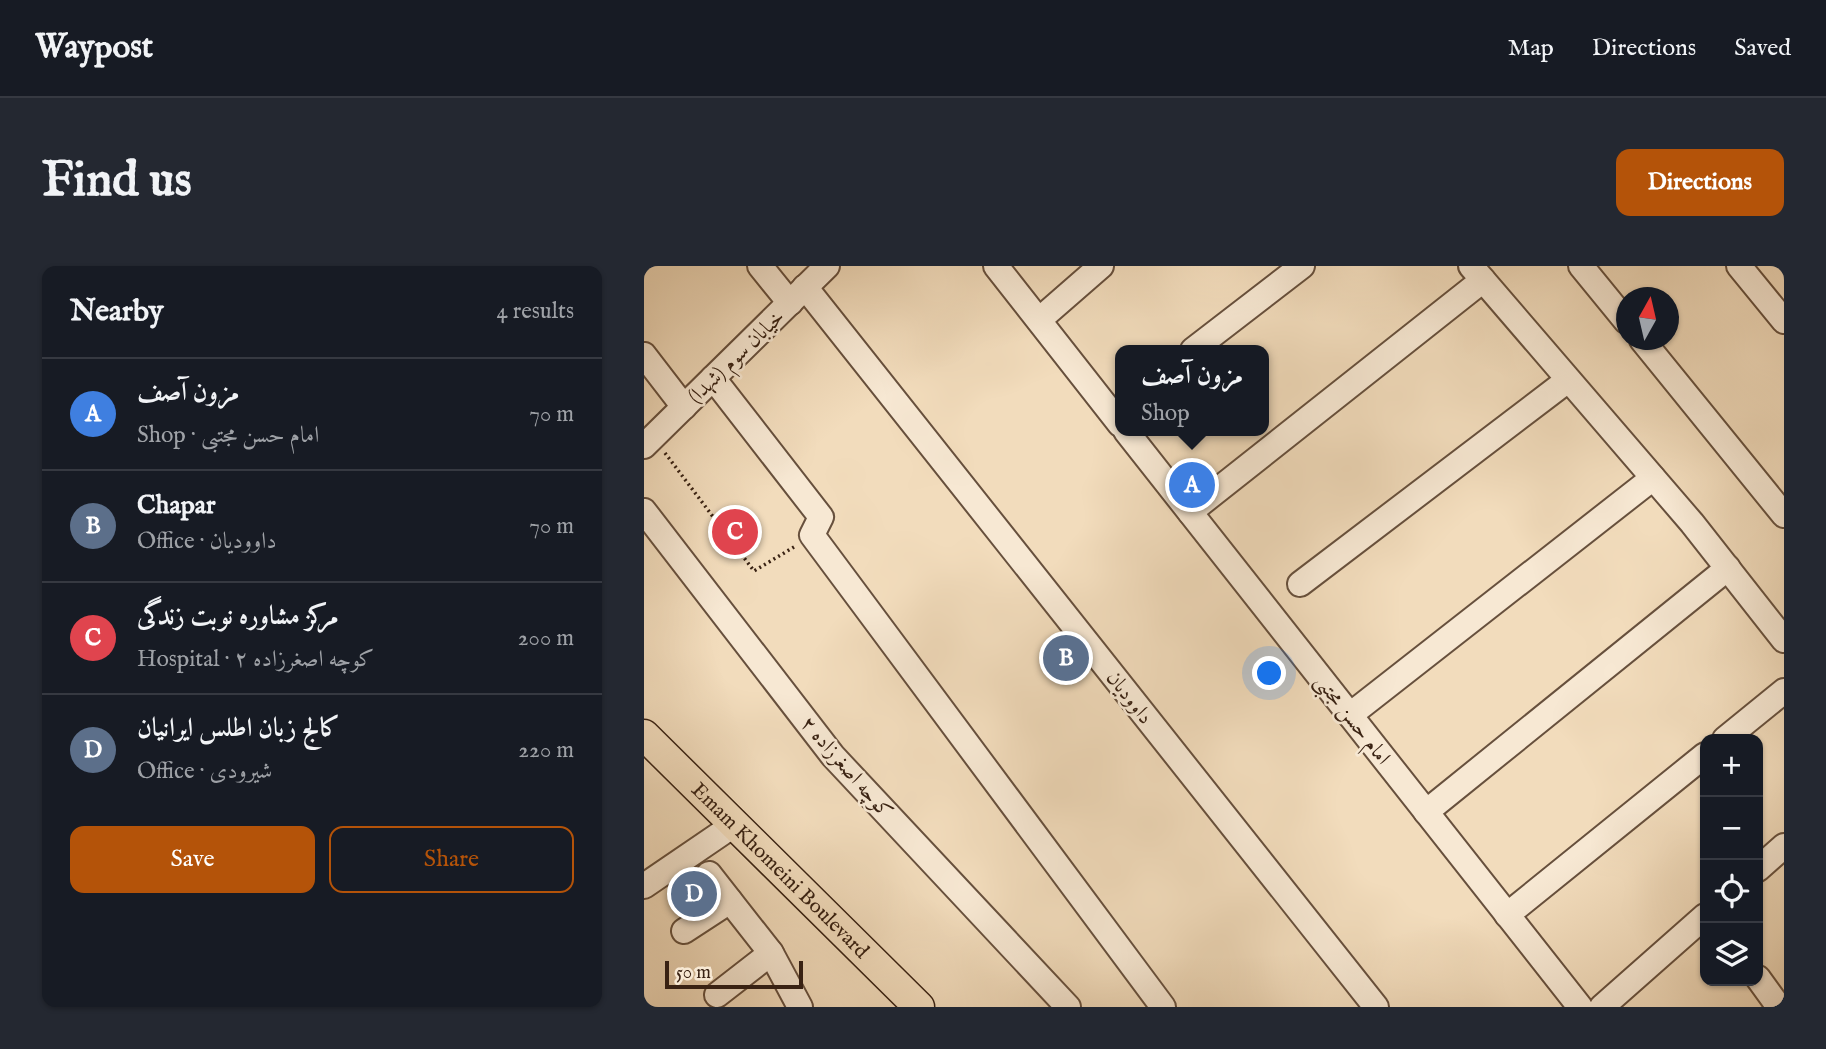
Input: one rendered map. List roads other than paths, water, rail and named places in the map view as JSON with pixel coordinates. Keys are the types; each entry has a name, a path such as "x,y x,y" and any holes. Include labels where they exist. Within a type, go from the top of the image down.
{"main road":[{"name":"Emam Khomeini Boulevard","path":"644,735 919,1007"}],"street":[{"name":"داوودیان","path":"760,266 798,295 1376,1007"},
{"name":"خیابان سوم (شهدا)","path":"649,441 827,266"},
{"path":"996,266 1115,418"},
{"path":"1039,320 1101,266"},
{"path":"1199,345 1302,266"},
{"path":"1581,266 1616,309"},
{"path":"1739,266 1784,321"},
{"path":"1190,512 1477,273 1653,478 1784,640"},
{"path":"1650,350 1784,515"},
{"path":"644,355 684,407"},
{"path":"713,378 821,517 812,536 1163,1007"},
{"path":"1300,584 1568,380"},
{"name":"امام حسن مجتبی","path":"1130,436 1580,1007"},
{"path":"1350,715 1653,478"},
{"name":"کوچه اصغرزاده ۲","path":"644,512 833,756 1068,1007"},
{"path":"1426,812 1728,568"},
{"path":"1731,734 1784,691"},
{"path":"1507,915 1700,759"},
{"path":"644,886 735,824"},
{"path":"1763,865 1784,846"},
{"path":"709,874 771,953 800,1007"},
{"path":"684,931 730,901"},
{"path":"1602,1007 1700,920"},
{"path":"717,995 771,953"},
{"path":"1763,985 1780,1007"}],"place":[{"name":"مزون آصف","path":"1192,485"},
{"name":"مرکز مشاوره نوبت زندگی","path":"735,532"},
{"name":"Chapar","path":"1066,658"},
{"name":"کالج زبان اطلس ایرانیان","path":"694,894"}]}
